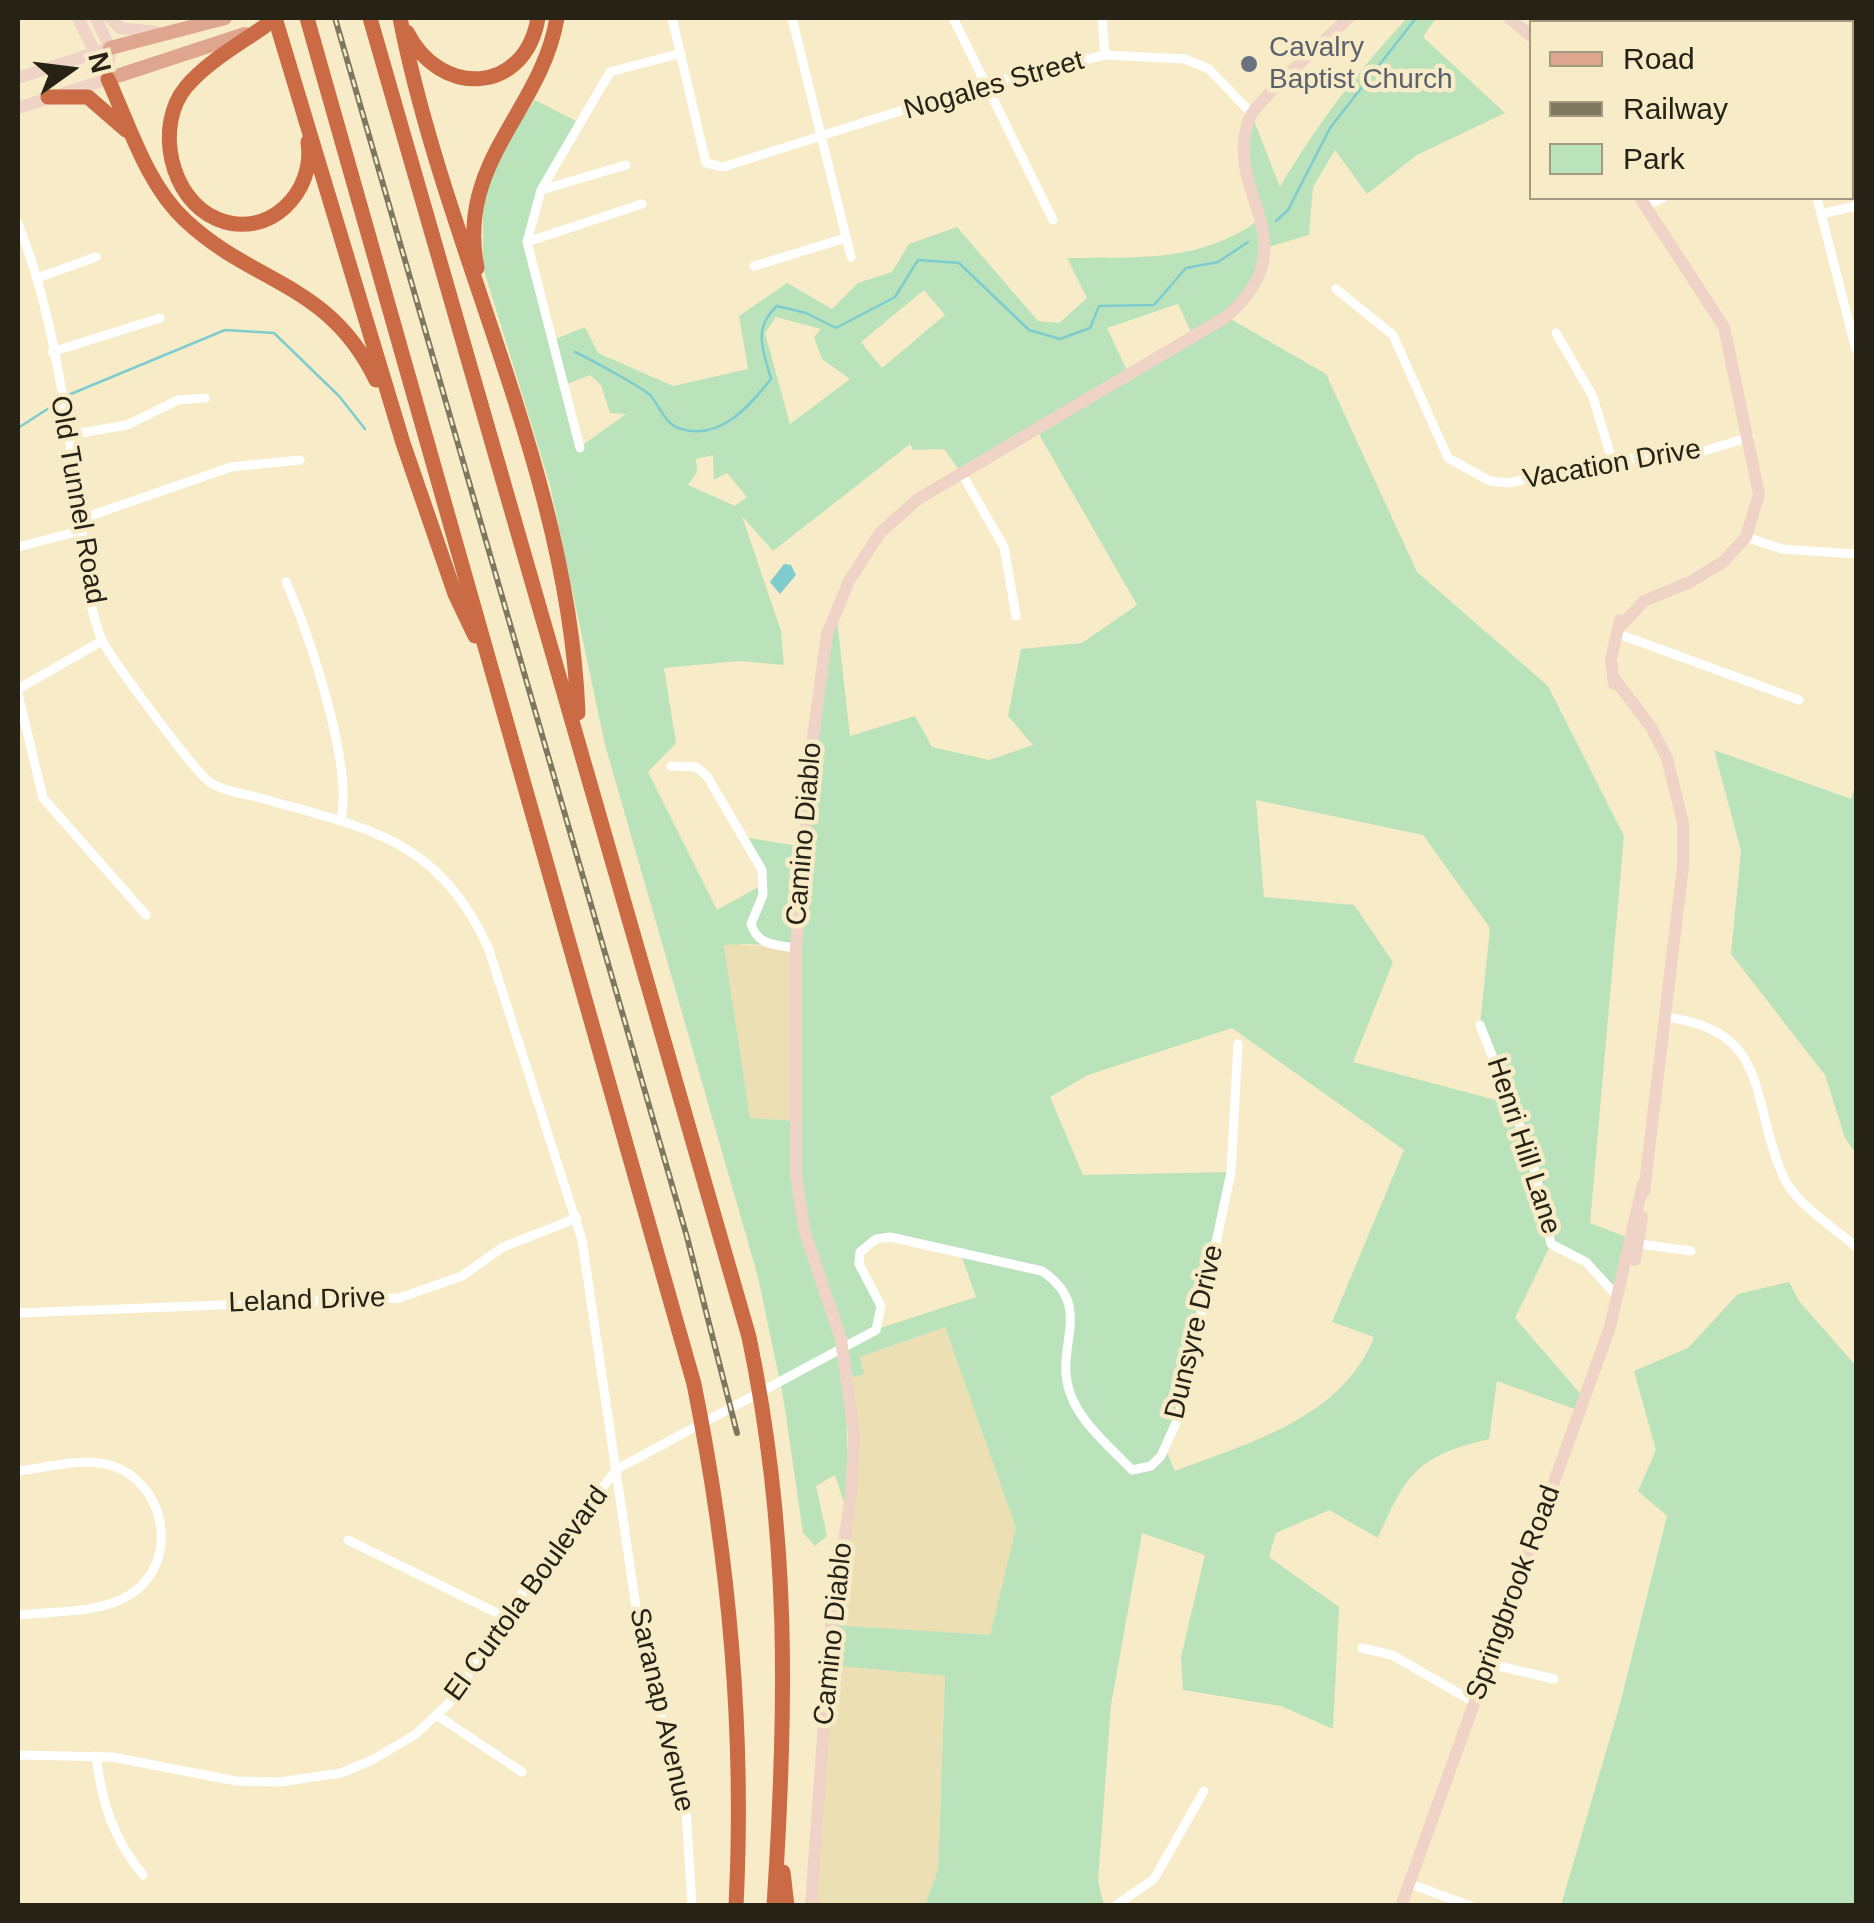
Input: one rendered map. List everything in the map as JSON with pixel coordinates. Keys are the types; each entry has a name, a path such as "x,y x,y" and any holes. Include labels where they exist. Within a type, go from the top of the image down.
{"highway":[{"path":"307,18 672,1298 705,1439 734,1649 740,1782 734,1906"},
{"path":"400,18 423,58 454,77 471,80 503,72 516,62 528,50 538,18"},
{"path":"400,18 464,252 530,447 576,666 579,737"},
{"path":"489,326 474,254 477,194 500,137 542,66 557,18"},
{"path":"291,68 310,154 304,184 287,206 260,221 231,223 216,219 193,202 176,171 170,153 170,118 176,102 197,76 270,22 291,68 403,442 455,594 492,670"},
{"path":"373,25 722,1227 763,1405 784,1593 774,1906"},
{"path":"108,79 156,181 183,219 220,246 301,292 340,324 368,364 403,442"},
{"path":"48,97 88,97 135,138"},
{"path":"778,1839 787,1906"}],"main road":[{"path":"102,50 224,18"},
{"path":"108,79 286,18"}],"street":[{"path":"78,18 102,50"},
{"path":"18,108 108,79 96,18"},
{"path":"110,18 120,28 138,32 178,30"},
{"path":"580,448 526,242 541,190 610,72 680,53 672,18"},
{"path":"792,18 851,257"},
{"path":"952,18 988,83 1053,220"},
{"path":"1102,18 1104,55"},
{"path":"1251,113 1348,18"},
{"path":"1509,18 1529,34"},
{"path":"18,78 102,50"},
{"name":"Nogales Street","path":"680,53 706,164 723,167 988,83 1104,55 1185,59 1209,70 1251,113"},
{"name":"Camino Diablo","path":"812,1906 831,1625 854,1434 842,1348 804,1233 796,1176 796,948 813,737 827,634 849,581 880,533 918,500 1226,317 1243,303 1262,278 1266,240 1242,147 1251,113"},
{"path":"541,190 626,166"},
{"path":"1819,200 1856,350"},
{"path":"1642,202 1724,327 1759,494 1746,537 1723,562 1703,574 1667,580 1638,595 1617,630 1798,700"},
{"path":"526,242 642,204"},
{"path":"1825,213 1856,206"},
{"name":"Old Tunnel Road","path":"18,224 40,277 82,520 80,532 102,640 208,782 378,832 421,860 457,896 480,928 577,1218"},
{"path":"754,266 846,238"},
{"path":"40,277 96,257"},
{"name":"Vacation Drive","path":"1336,289 1392,336 1418,384 1432,430 1448,458 1468,474 1509,483 1612,460 1694,454 1750,437"},
{"path":"52,352 160,318"},
{"path":"1556,332 1593,397 1612,460"},
{"path":"68,435 127,425 178,400 205,398"},
{"path":"82,520 231,468 300,460"},
{"path":"962,474 1004,547 1016,616"},
{"path":"18,546 80,532"},
{"path":"1746,537 1782,549 1856,554"},
{"path":"286,582 308,637 344,786 340,818"},
{"name":"Springbrook Road","path":"1617,630 1610,658 1613,677 1652,727 1683,824 1682,866 1640,1244 1624,1280"},
{"path":"102,640 18,692 43,798 146,914"},
{"path":"671,766 696,766 707,776 762,870 763,895 751,924 754,935 763,943 796,948"},
{"path":"1664,1017 1691,1020 1717,1030 1745,1054 1784,1177 1856,1247"},
{"name":"Henri Hill Lane","path":"1480,1025 1531,1154 1551,1244 1586,1262 1607,1280 1619,1298"},
{"name":"Dunsyre Drive","path":"842,1348 862,1340 881,1322 881,1306 859,1264 860,1252 876,1239 890,1236 1042,1270 1061,1284 1072,1301 1066,1379 1072,1400 1132,1470 1151,1466 1161,1456 1180,1416 1231,1172 1238,1044"},
{"name":"Springbrook Road","path":"1402,1906 1619,1298 1637,1196 1644,1184"},
{"name":"Leland Drive","path":"18,1314 399,1298 462,1276 504,1247 577,1218"},
{"name":"Saranap Avenue","path":"577,1218 642,1648 686,1809 694,1870 692,1906"},
{"path":"1640,1244 1691,1252"},
{"name":"El Curtola Boulevard","path":"18,1756 96,1756 236,1781 299,1780 341,1773 399,1747 438,1716 505,1617 617,1469 842,1348"},
{"path":"18,1472 110,1465 141,1484 153,1500 164,1538 152,1571 128,1596 92,1607 18,1615"},
{"path":"348,1540 505,1617"},
{"path":"1362,1648 1392,1655 1474,1702"},
{"path":"1490,1664 1554,1679"},
{"path":"438,1716 522,1772"},
{"path":"96,1756 108,1821 119,1846 143,1876"},
{"path":"1115,1906 1154,1878 1204,1791"},
{"path":"1410,1884 1471,1906"}],"shaded area":[{"path":"724,944 796,948 795,1121 750,1119"},
{"path":"945,1327 1016,1528 990,1636 831,1625 851,1497 846,1379 859,1357"},
{"path":"828,1665 945,1676 938,1870 925,1905 811,1906"}],"green space":[{"path":"1407,18 1436,18 1423,37 1505,113 1417,155 1367,194 1335,150 1313,187 1309,235 1265,248 1262,278 1227,317 1326,374 1417,572 1548,686 1624,836 1590,1223 1629,1238 1613,1286 1551,1244 1515,1318 1584,1398 1580,1411 1497,1381 1489,1439 1446,1452 1418,1470 1398,1497 1378,1538 1329,1510 1276,1533 1269,1557 1339,1607 1333,1729 1281,1706 1183,1690 1181,1657 1205,1555 1142,1533 1111,1705 1098,1881 1104,1905 925,1905 938,1870 945,1676 828,1665 831,1625 990,1635 1016,1528 945,1327 860,1357 864,1374 846,1379 848,1515 835,1475 816,1486 827,1536 815,1546 803,1533 783,1396 758,1277 605,745 550,485 483,267 483,194 510,135 535,100 580,123 541,190 527,242 553,340 585,327 598,353 673,386 748,369 739,316 787,283 832,309 858,283 892,272 909,244 957,227 1038,321 1059,323 1087,298 1067,258 1168,255 1215,244 1260,219 1242,147 1251,113 1280,187 1355,78","holes":["924,290 945,315 882,368 861,342","1178,304 1193,336 1129,375 1107,328","776,317 821,329 814,337 822,359 850,379 790,424 765,333","590,375 601,385 610,413 626,414 580,447 564,385","1037,431 1137,605 1082,643 1021,649 1008,716 1033,745 989,760 932,747 915,716 850,736 836,611 803,847 744,837 762,870 760,886 717,910 648,772 676,743 664,668 739,661 784,665 781,631 742,516 773,551 910,444 913,450 944,449 962,474","713,455 714,480 727,473 747,497 735,506 688,485 697,472 696,459","1256,800 1423,835 1490,928 1480,1025 1514,1105 1353,1062 1393,962 1354,905 1264,897","724,945 795,948 794,1121 750,1118","1232,1028 1404,1150 1332,1322 1374,1337 1360,1365 1340,1388 1291,1424 1175,1471 1165,1448 1179,1416 1231,1172 1083,1175 1050,1097 1088,1075","890,1237 960,1252 976,1297 877,1329 877,1304 862,1271 860,1251"]},
{"path":"1714,750 1851,799 1856,782 1856,1154 1845,1138 1825,1075 1731,954 1741,851"},
{"path":"1789,1282 1799,1301 1856,1366 1856,1905 1561,1905 1620,1704 1667,1516 1638,1491 1656,1450 1634,1371 1688,1348 1738,1294"}],"water":[{"path":"784,564 791,565 796,575 780,594 770,582"}],"waterway":[{"path":"1276,221 1288,210 1330,128 1416,18"},
{"path":"575,352 645,391 675,427 709,430 733,418 771,379 762,331 777,306 806,313 836,328 895,297 918,260 959,263 1029,330 1060,339 1090,328 1099,306 1154,305 1186,268 1218,262 1248,242"},
{"path":"66,396 225,330 274,333 339,396 365,429"},
{"path":"18,428 60,401"}],"railway":[{"path":"335,18 687,1237 737,1433"}],"place":[{"name":"Cavalry Baptist Church","path":"1249,64"}]}
